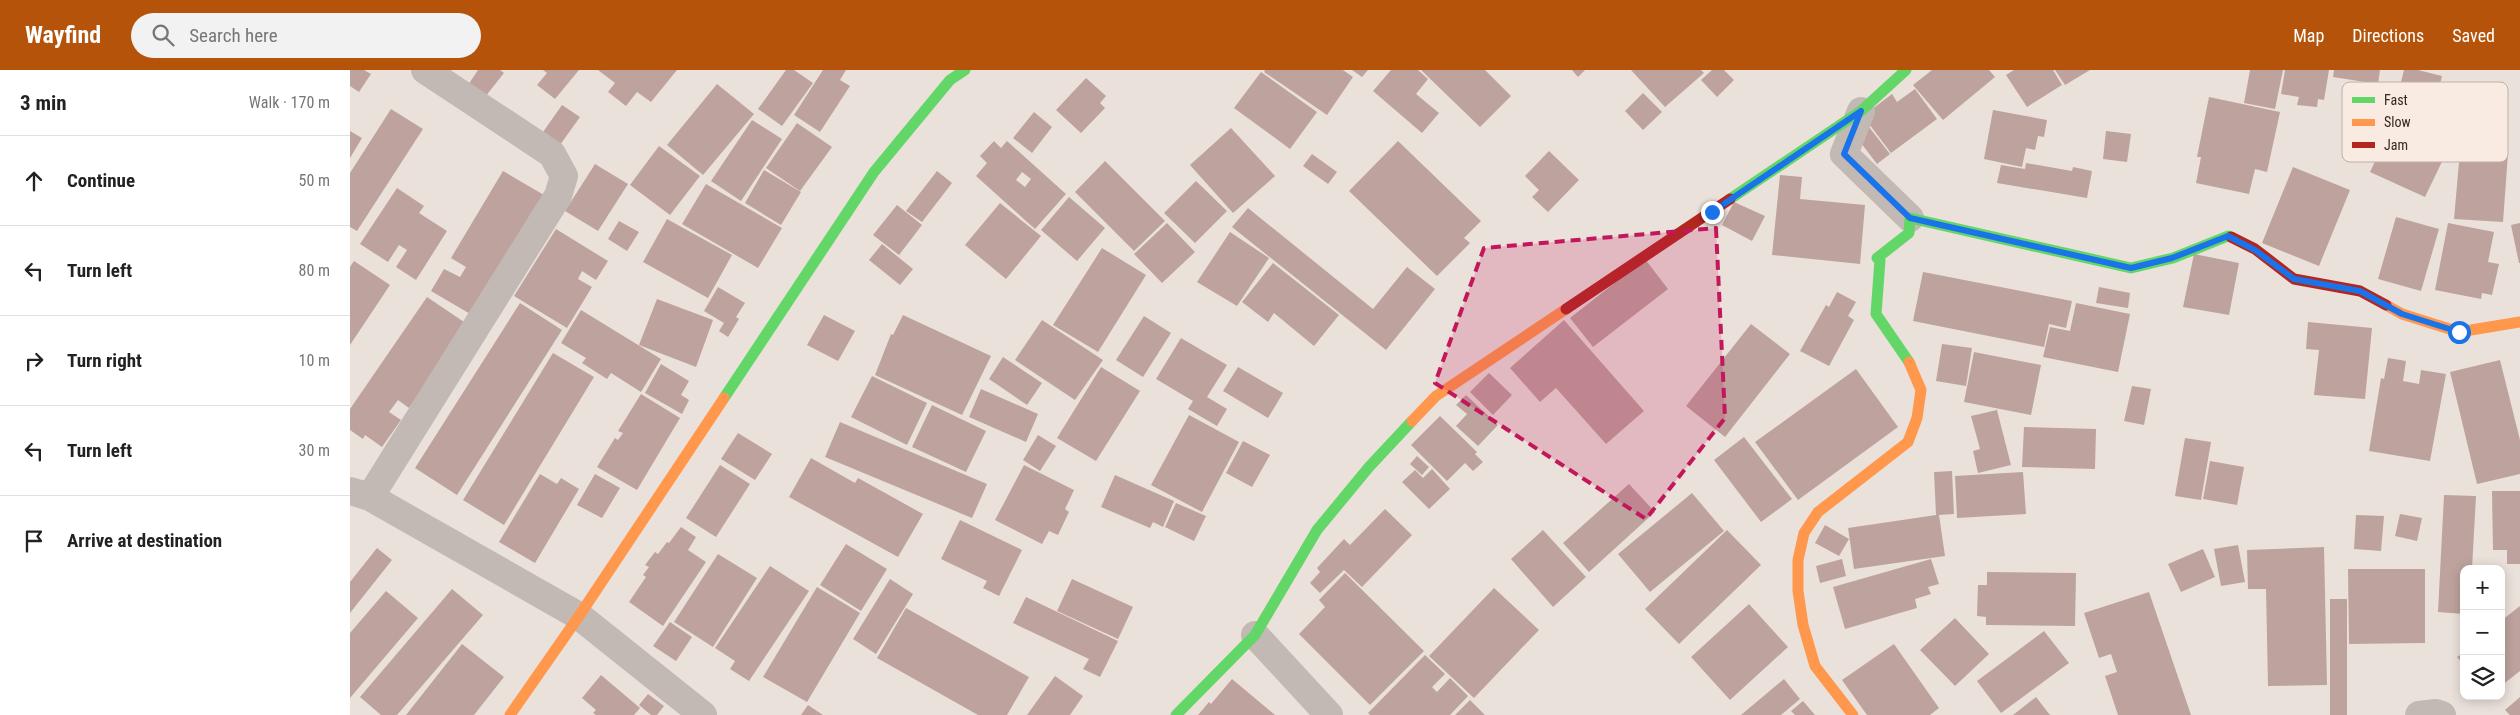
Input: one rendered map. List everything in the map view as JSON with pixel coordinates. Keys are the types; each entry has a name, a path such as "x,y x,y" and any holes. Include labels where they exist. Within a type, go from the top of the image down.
{"street":[{"path":"426,70 552,154 564,176 558,196 360,494 579,616 703,715"},
{"path":"1176,715 1255,635 1316,530 1369,467 1436,396 1861,111 1906,70"},
{"path":"510,715 579,616 874,172 952,73"},
{"path":"1861,111 1844,154 1910,218 2131,268 2172,258 2228,236 2255,250 2294,279 2360,291 2402,314 2459,332 2520,322"},
{"path":"1853,715 1815,666 1803,624 1798,591 1798,560 1804,533 1818,512 1908,442 1917,418 1921,390 1906,355 1876,314 1880,260 1877,258 1909,233 1910,218"},
{"path":"1255,635 1329,715"},
{"path":"2418,715 2436,713 2442,715"}],"highlighted area":[{"path":"1716,228 1725,418 1646,519 1435,383 1484,248"}],"building":[{"path":"350,70 364,70 371,74 359,92 350,86"},
{"path":"478,70 500,70 504,73 485,97 468,85"},
{"path":"543,70 579,70 555,99 537,85 547,73"},
{"path":"598,70 677,70 651,102 637,92 626,106 608,92 615,83"},
{"path":"786,70 794,70 813,83 782,126 758,109"},
{"path":"823,70 846,70 840,80 850,86 820,132 794,115"},
{"path":"1265,70 1343,70 1353,77 1327,115 1264,72"},
{"path":"1352,70 1368,70 1362,77"},
{"path":"1391,70 1418,70 1428,79 1416,94 1439,113 1422,133 1373,91"},
{"path":"1421,70 1485,70 1511,96 1480,127"},
{"path":"1572,70 1585,70 1578,77"},
{"path":"1631,70 1701,70 1704,73 1665,107"},
{"path":"1712,70 1724,70 1734,80 1717,97 1701,80"},
{"path":"1932,70 1989,70 1995,77 1943,120 1913,85"},
{"path":"2014,70 2053,70 2062,85 2027,107 2006,75"},
{"path":"2055,70 2090,70 2065,85"},
{"path":"2250,70 2283,70 2275,109 2244,103"},
{"path":"2285,70 2329,70 2324,100 2318,99 2317,107 2297,105 2299,97 2281,94"},
{"path":"2334,70 2380,70 2378,82 2333,77"},
{"path":"2404,70 2418,70 2442,76 2440,82 2401,82"},
{"path":"1261,72 1317,112 1290,149 1234,108"},
{"path":"1086,78 1106,96 1100,103 1105,108 1081,133 1056,110"},
{"path":"717,84 754,114 703,175 667,145"},
{"path":"1915,89 1937,119 1891,153 1863,116 1892,94 1897,102"},
{"path":"1643,93 1662,112 1643,130 1625,111"},
{"path":"2209,97 2280,112 2267,172 2255,169 2249,194 2196,183 2201,157 2197,157"},
{"path":"562,105 580,117 560,145 543,132"},
{"path":"391,109 423,129 357,231 350,227 350,173"},
{"path":"1993,110 2047,120 2044,137 2038,136 2035,150 2026,148 2022,167 1984,159"},
{"path":"1034,112 1052,127 1032,153 1013,138"},
{"path":"752,120 782,139 741,201 711,181"},
{"path":"797,123 832,147 800,191 766,168"},
{"path":"1869,127 1890,154 1877,164 1861,143 1865,140 1860,134"},
{"path":"1231,128 1275,176 1233,213 1190,165"},
{"path":"350,131 362,138 350,158"},
{"path":"2106,131 2131,134 2127,162 2103,159"},
{"path":"994,141 1001,148 1007,141 1066,194 1035,229 976,176 987,163 980,156","holes":["1022,172 1031,179 1025,187 1016,180"]},
{"path":"1398,141 1481,221 1464,238 1470,243 1437,276 1349,191"},
{"path":"659,146 700,176 670,215 630,185"},
{"path":"1549,151 1579,180 1548,212 1532,197 1539,190 1525,176"},
{"path":"1312,154 1337,172 1328,184 1303,166"},
{"path":"1105,161 1165,221 1134,251 1075,192"},
{"path":"2375,162 2442,162 2425,197 2370,172"},
{"path":"2459,162 2507,162 2503,222 2454,219"},
{"path":"2026,163 2072,171 2073,167 2092,171 2087,198 1997,183 2001,165 2025,169"},
{"path":"595,164 628,184 598,231 565,211"},
{"path":"2293,167 2350,190 2319,266 2262,243"},
{"path":"764,170 801,192 781,225 745,203"},
{"path":"503,171 544,195 472,315 431,291 444,269 460,277 466,267 451,258"},
{"path":"937,171 952,183 922,222 906,211"},
{"path":"1780,175 1802,177 1800,199 1865,205 1860,264 1772,255"},
{"path":"1196,181 1227,211 1195,243 1164,213"},
{"path":"706,184 782,228 758,268 682,224"},
{"path":"397,188 424,206 419,213 447,231 416,280 396,267 407,250 399,245 388,262 360,244"},
{"path":"1069,197 1105,228 1077,261 1041,230"},
{"path":"1734,202 1765,216 1752,241 1722,225"},
{"path":"1000,203 1041,236 1006,279 965,245"},
{"path":"897,205 922,225 899,255 873,235"},
{"path":"1248,208 1373,309 1407,267 1435,289 1386,350 1232,227"},
{"path":"2396,217 2439,229 2421,291 2378,279"},
{"path":"667,219 732,255 708,298 643,262"},
{"path":"619,221 639,232 627,251 608,239"},
{"path":"1167,223 1195,252 1162,283 1134,254"},
{"path":"2448,223 2494,232 2488,262 2499,264 2492,295 2482,293 2481,299 2435,290"},
{"path":"2520,223 2520,263 2519,263 2511,225"},
{"path":"556,229 608,261 596,280 582,271 578,279 592,287 567,328 514,296"},
{"path":"1230,232 1269,258 1237,306 1197,282"},
{"path":"882,244 913,269 900,285 869,260"},
{"path":"1102,248 1146,275 1098,352 1053,325"},
{"path":"2194,254 2239,263 2229,315 2183,307"},
{"path":"1645,259 1668,289 1593,347 1570,318"},
{"path":"354,261 390,285 350,345 350,267"},
{"path":"1273,263 1339,315 1314,346 1274,313 1268,322 1242,302"},
{"path":"1923,272 2072,301 2066,328 2049,324 2044,347 1913,321"},
{"path":"718,287 745,303 736,317 739,319 728,337 719,331 724,323 704,311"},
{"path":"2099,287 2130,293 2128,308 2096,303"},
{"path":"1837,292 1856,302 1848,316 1854,320 1829,366 1800,351 1826,305 1829,307"},
{"path":"427,297 467,324 409,408 398,400 389,412 401,420 382,447 365,435 363,439 350,430 350,409"},
{"path":"657,299 713,320 696,367 639,345"},
{"path":"520,303 562,330 457,495 415,468"},
{"path":"2076,303 2130,314 2118,372 2043,357 2050,327 2070,331"},
{"path":"581,310 661,359 641,392 611,373 607,379 582,363 586,358 561,343"},
{"path":"824,315 855,331 838,361 807,345"},
{"path":"903,315 991,356 962,415 875,375 891,334 893,335"},
{"path":"1144,316 1171,333 1143,377 1116,360"},
{"path":"1042,320 1103,360 1075,400 1015,360"},
{"path":"1564,320 1644,411 1606,444 1556,388 1540,402 1510,368"},
{"path":"2308,322 2372,328 2365,399 2314,395 2319,350 2306,349"},
{"path":"1751,324 1790,354 1725,437 1686,406"},
{"path":"1181,338 1227,365 1207,397 1227,409 1217,426 1188,409 1193,401 1156,379"},
{"path":"1942,344 1972,348 1966,386 1936,381"},
{"path":"1974,352 2041,365 2031,415 1964,402"},
{"path":"553,353 594,377 504,525 463,500"},
{"path":"1003,357 1042,383 1027,405 989,379"},
{"path":"2388,358 2406,361 2403,381 2419,384 2421,370 2446,374 2430,461 2369,451 2381,378 2384,379"},
{"path":"2500,360 2520,440 2520,474 2477,484 2450,372"},
{"path":"661,364 689,381 681,395 689,400 682,414 645,393"},
{"path":"1101,367 1140,391 1096,461 1057,438"},
{"path":"1238,367 1283,393 1268,418 1223,391"},
{"path":"1856,369 1898,427 1798,500 1755,442"},
{"path":"1489,373 1512,395 1493,415 1470,392"},
{"path":"872,376 927,403 907,445 851,417"},
{"path":"2132,386 2151,389 2144,425 2124,421"},
{"path":"981,389 1038,414 1026,442 969,417"},
{"path":"641,394 680,418 637,490 597,467 615,438 618,440 623,433 618,431"},
{"path":"1466,395 1498,425 1478,446 1456,426 1467,414 1456,405"},
{"path":"932,405 986,431 966,472 912,447"},
{"path":"1997,410 2011,465 1978,473 1973,451 1980,449 1971,416"},
{"path":"1189,415 1239,442 1202,512 1151,485"},
{"path":"1440,416 1477,452 1475,454 1483,462 1473,471 1465,463 1447,481 1411,445"},
{"path":"840,422 987,484 972,518 825,457"},
{"path":"2024,427 2096,429 2095,469 2022,467"},
{"path":"738,433 772,454 755,480 721,459"},
{"path":"1038,435 1056,446 1040,471 1023,460"},
{"path":"1744,437 1792,499 1761,522 1714,460"},
{"path":"2185,438 2211,442 2201,500 2175,496"},
{"path":"1243,441 1270,455 1252,487 1226,473"},
{"path":"1417,456 1429,467 1422,475 1410,464"},
{"path":"811,458 855,483 858,478 923,514 898,557 789,497"},
{"path":"2210,461 2244,467 2237,505 2203,499"},
{"path":"720,465 750,484 716,537 686,518"},
{"path":"1024,465 1074,490 1065,509 1069,512 1058,535 1049,531 1042,544 995,520"},
{"path":"1432,469 1450,489 1429,509 1402,482 1415,470 1423,478"},
{"path":"1952,471 1954,514 1939,515 1945,556 1854,569 1848,528 1936,515 1934,472"},
{"path":"2023,472 2026,514 1957,518 1955,476"},
{"path":"540,474 557,484 561,478 579,489 535,563 499,542"},
{"path":"595,474 620,488 602,518 577,505"},
{"path":"1115,475 1174,501 1163,527 1153,522 1150,528 1101,507"},
{"path":"1629,484 1655,512 1589,572 1563,543"},
{"path":"2492,491 2520,491 2520,564 2507,564 2507,550 2493,550"},
{"path":"1692,493 1724,531 1650,592 1618,554"},
{"path":"2444,495 2476,496 2472,565 2460,565 2460,614 2438,612"},
{"path":"1176,503 1206,516 1194,541 1165,527"},
{"path":"1385,509 1412,535 1362,587 1344,570 1320,593 1310,583 1320,572 1317,568 1344,539 1350,545"},
{"path":"2400,514 2422,518 2417,541 2395,536"},
{"path":"2356,515 2384,516 2381,551 2354,549"},
{"path":"960,520 1022,550 999,596 983,588 987,581 941,559"},
{"path":"1825,525 1849,539 1839,556 1815,543"},
{"path":"681,527 696,537 688,550 706,562 663,626 629,602 646,577 643,575 649,567 645,565 655,552 658,554 667,542 669,543"},
{"path":"1543,530 1586,577 1553,607 1511,559"},
{"path":"1727,530 1761,565 1679,644 1645,609"},
{"path":"846,544 887,569 861,611 820,585"},
{"path":"2238,545 2245,582 2221,586 2214,549"},
{"path":"2324,547 2327,685 2268,686 2266,589 2248,589 2247,550"},
{"path":"377,548 392,560 350,613 350,582"},
{"path":"2203,549 2215,577 2181,592 2168,564"},
{"path":"718,554 757,578 713,647 674,622"},
{"path":"1842,559 1846,576 1820,583 1816,566"},
{"path":"1931,559 1939,584 1928,587 1931,594 1915,599 1917,608 1845,629 1833,587"},
{"path":"770,566 809,591 749,681 730,669 735,661 715,648"},
{"path":"2348,569 2425,569 2425,643 2349,644"},
{"path":"1987,572 2076,573 2075,626 1986,625 1986,617 1977,616 1978,585 1987,585"},
{"path":"1345,573 1424,651 1370,705 1299,634 1325,607 1319,600"},
{"path":"890,579 913,594 876,654 853,639"},
{"path":"1072,579 1133,607 1118,639 1057,611"},
{"path":"817,587 860,613 807,702 763,677"},
{"path":"1494,588 1539,630 1474,698 1429,656"},
{"path":"452,589 483,615 397,715 381,715 360,697"},
{"path":"386,591 418,618 350,698 350,633"},
{"path":"2149,592 2191,715 2118,715 2105,676 2117,672 2111,654 2099,658 2084,613"},
{"path":"1026,597 1118,641 1100,677 1083,669 1089,659 1013,623"},
{"path":"2330,599 2347,599 2347,715 2330,715"},
{"path":"1749,604 1788,647 1730,700 1691,657"},
{"path":"2520,606 2520,671 2505,683 2505,655 2505,618"},
{"path":"906,608 1029,677 1007,715 978,715 877,658"},
{"path":"1955,618 1989,654 1955,686 1920,650"},
{"path":"670,622 692,637 676,661 653,646"},
{"path":"2044,631 2069,663 2001,713 1977,681"},
{"path":"462,644 504,677 474,715 406,715"},
{"path":"1894,644 1939,708 1930,715 1867,715 1842,680"},
{"path":"1425,655 1445,674 1432,687 1437,692 1450,678 1468,696 1450,715 1370,715 1368,713"},
{"path":"601,675 640,708 634,715 596,715 593,713 596,710 582,698"},
{"path":"1055,676 1083,696 1070,715 1027,715"},
{"path":"1232,679 1275,715 1198,715 1209,702 1211,704"},
{"path":"1784,679 1800,699 1781,715 1741,715"},
{"path":"648,694 664,706 657,715 651,715 639,705"},
{"path":"2036,697 2050,715 2013,715"},
{"path":"2520,697 2520,715 2510,715 2505,710"},
{"path":"1470,700 1485,715 1455,715"},
{"path":"1803,701 1815,715 1795,715 1791,711"},
{"path":"808,705 823,715 801,715"}],"traffic: fast":[{"path":"724,398 874,172 950,80 965,70"},
{"path":"1730,199 1861,111 1906,70"},
{"path":"1909,362 1876,314 1880,260 1877,258 1909,233 1910,218 2131,268 2173,258 2228,236 2231,237"},
{"path":"1176,715 1255,635 1317,530 1369,467 1412,421"}],"traffic: slow":[{"path":"2386,305 2402,314 2459,332 2520,322"},
{"path":"1412,421 1436,396 1566,309"},
{"path":"1853,715 1815,666 1803,625 1798,591 1798,560 1804,533 1818,512 1908,442 1917,418 1921,390 1909,362"},
{"path":"510,715 579,616 724,398"}],"traffic: jam":[{"path":"1566,309 1730,199"},
{"path":"2231,237 2255,249 2294,279 2360,291 2386,305"}],"route":[{"path":"1712,212 1861,111 1844,154 1910,218 2131,268 2172,258 2228,236 2255,250 2294,279 2360,291 2402,314 2459,332"}]}
